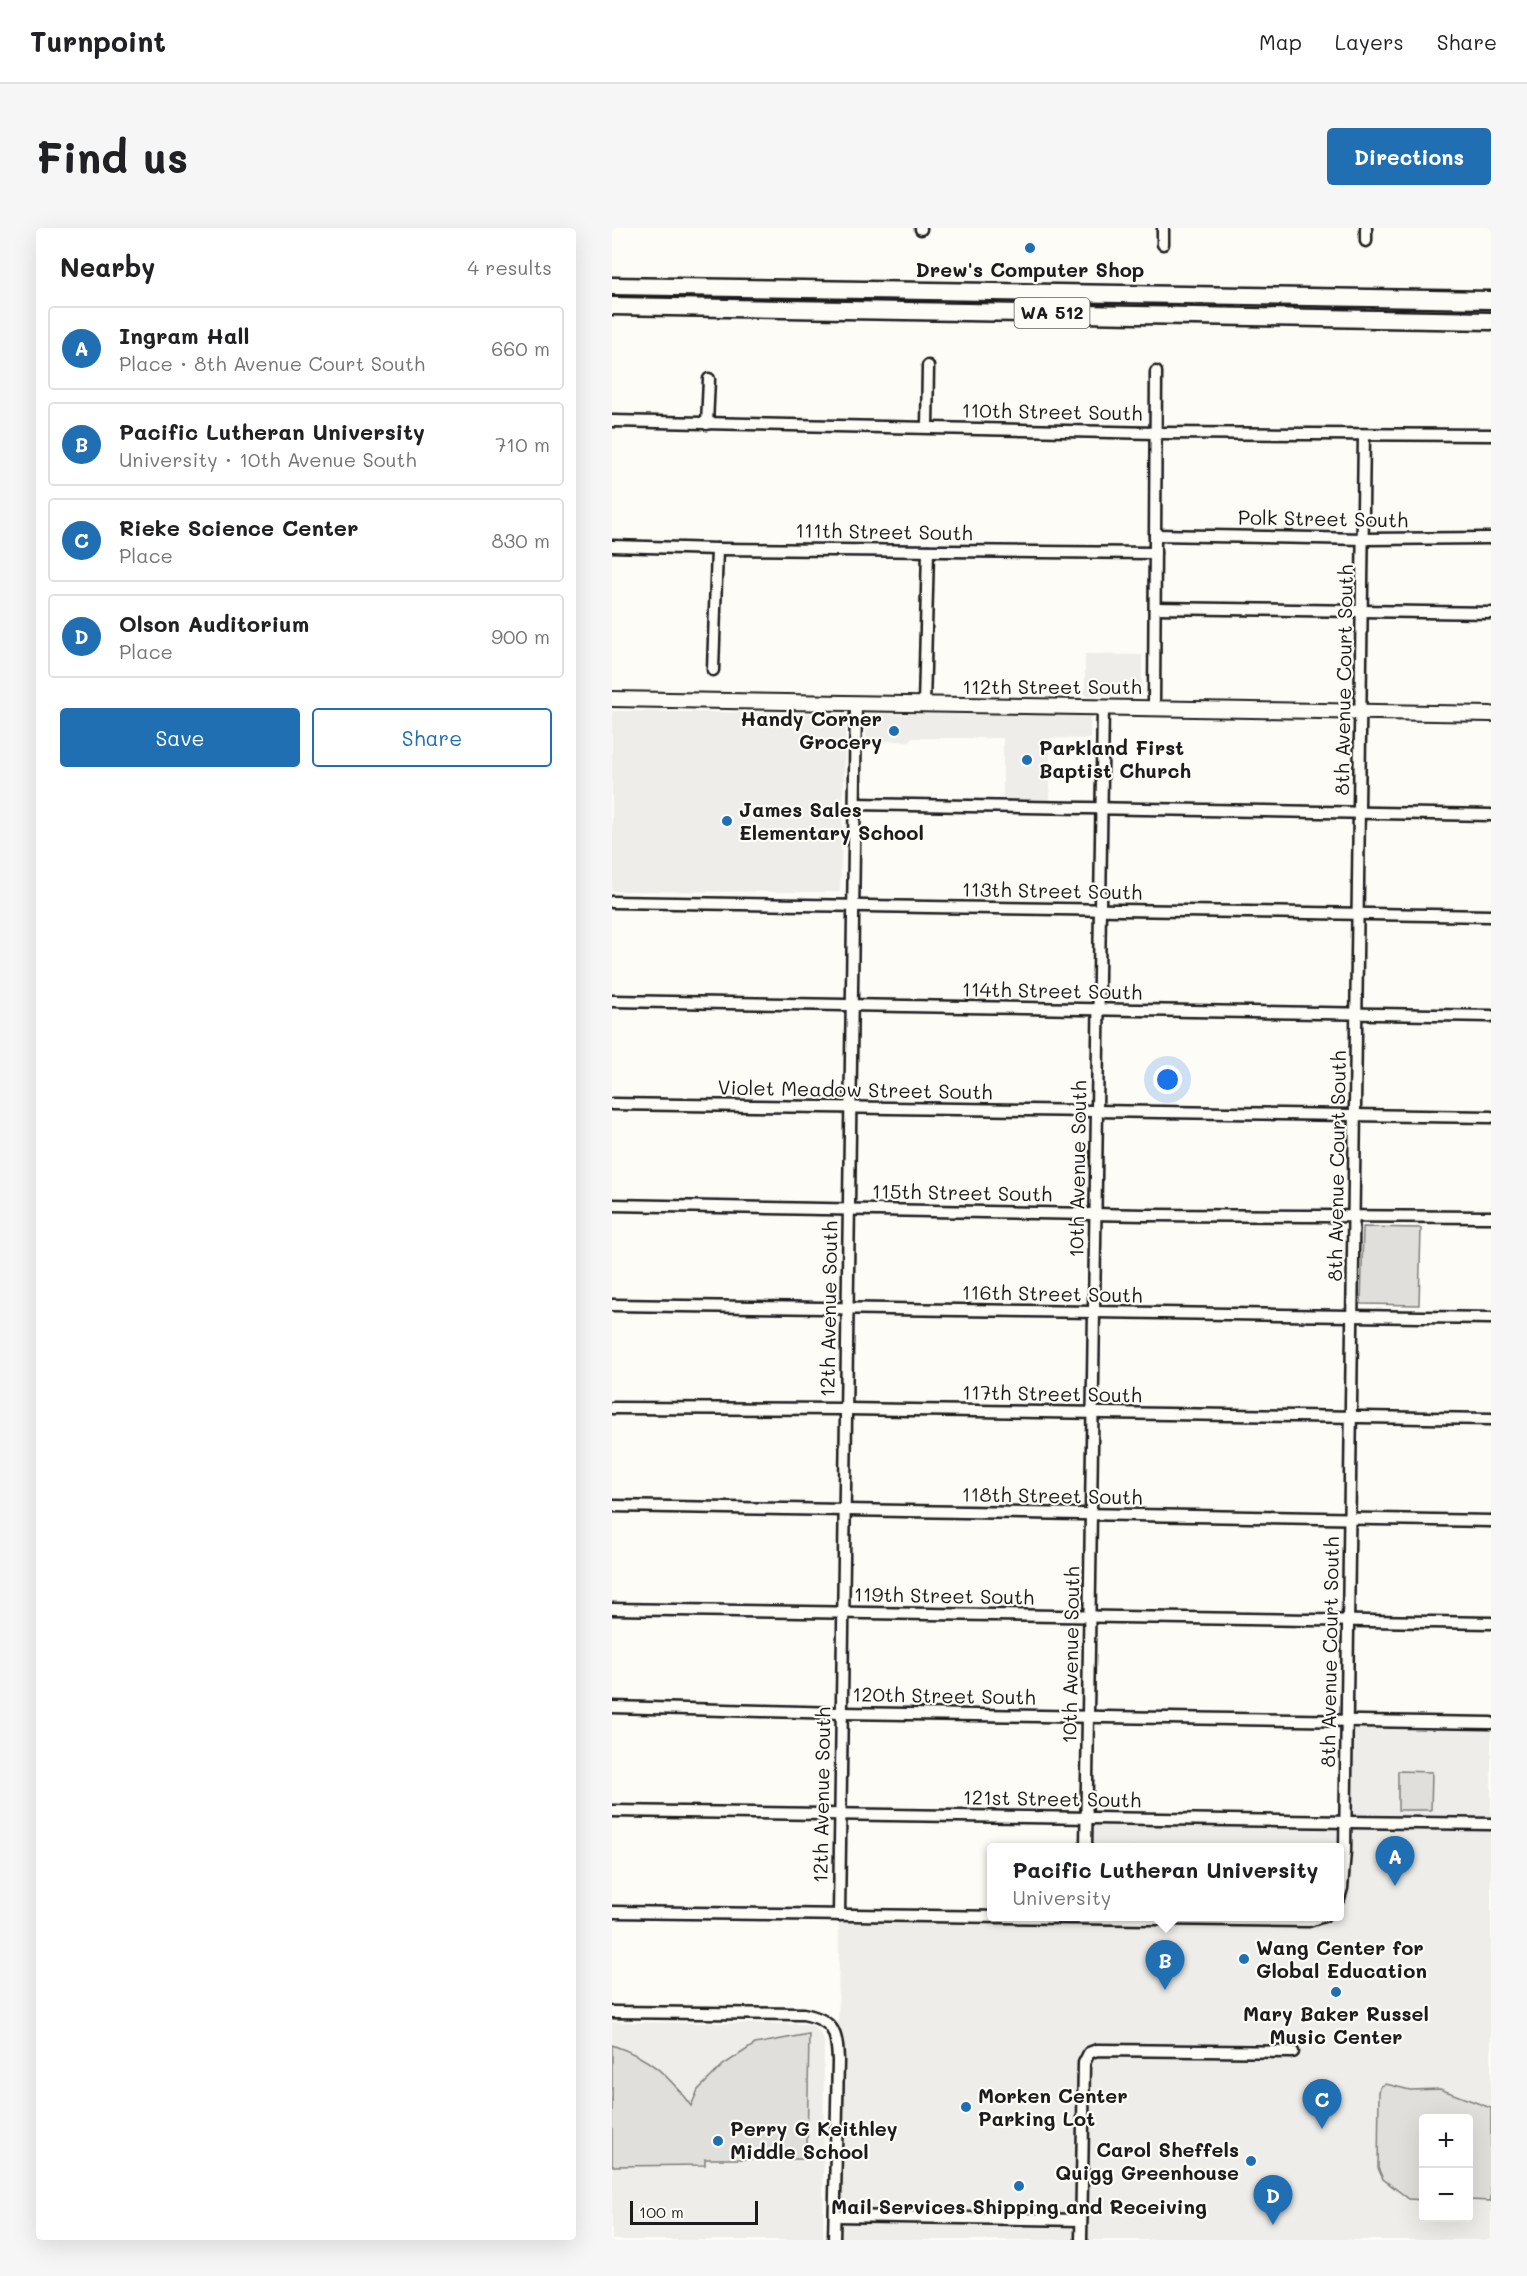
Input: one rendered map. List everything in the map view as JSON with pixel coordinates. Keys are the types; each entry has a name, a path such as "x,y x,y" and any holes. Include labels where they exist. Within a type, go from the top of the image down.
{"highway":[{"name":"WA 512","path":"612,286 1491,300"},
{"name":"WA 512","path":"612,306 1491,321"}],"main road":[{"name":"112th Street South","path":"612,699 1491,714"}],"street":[{"path":"1163,228 1163,244"},
{"path":"1366,228 1366,241"},
{"path":"927,428 928,366"},
{"path":"1154,707 1156,372"},
{"path":"707,424 709,379"},
{"name":"110th Street South","path":"612,421 1156,433 1491,435"},
{"name":"8th Avenue Court South","path":"1344,1875 1364,435"},
{"name":"Polk Street South","path":"1155,535 1364,539 1491,538"},
{"name":"111th Street South","path":"612,546 1155,553"},
{"path":"713,670 717,549"},
{"path":"924,705 928,550"},
{"path":"1155,608 1491,614"},
{"name":"12th Avenue South","path":"838,1915 856,704"},
{"name":"10th Avenue South","path":"1086,1843 1103,707"},
{"path":"855,804 1491,814"},
{"name":"113th Street South","path":"612,902 1358,912 1491,916"},
{"name":"114th Street South","path":"612,1001 1491,1016"},
{"name":"Violet Meadow Street South","path":"612,1104 1491,1118"},
{"name":"115th Street South","path":"612,1205 1096,1214 1491,1217"},
{"name":"116th Street South","path":"612,1305 1491,1318"},
{"name":"117th Street South","path":"612,1408 1093,1412 1491,1419"},
{"name":"118th Street South","path":"612,1506 1491,1521"},
{"name":"119th Street South","path":"612,1609 1491,1623"},
{"name":"120th Street South","path":"612,1707 842,1713 1491,1723"},
{"name":"121st Street South","path":"612,1811 1491,1824"},
{"path":"612,1912 987,1917"},
{"path":"612,2012 803,2014 825,2021 832,2028 838,2043 834,2240"},
{"path":"1081,2240 1084,2063 1089,2053 1097,2050 1293,2052"},
{"path":"834,2216 1082,2220"}],"shaded area":[{"path":"1085,654 1142,655 1142,696 1085,695"},
{"name":"James Sales Elementary School","path":"612,711 846,714 840,892 612,891"},
{"path":"866,714 1090,715 1090,739 1050,738 1050,801 1003,801 1003,738 911,738 910,741 866,741"},
{"path":"1363,1227 1421,1228 1419,1305 1361,1304"},
{"path":"1350,1726 1491,1728 1491,2240 834,2240 839,1915 987,1915 987,1921 1344,1921 1344,1843 1086,1843 1087,1818 1345,1822 1351,1810"},
{"path":"1398,1771 1432,1772 1431,1810 1398,1810"},
{"name":"Perry G Keithley Middle School","path":"612,2022 804,2024 812,2025 819,2031 824,2041 823,2240 612,2240"},
{"path":"809,2034 807,2152 802,2159 705,2159 705,2165 612,2166 612,2045 657,2068 691,2106 698,2090 723,2065 755,2044"},
{"path":"1386,2084 1410,2090 1440,2089 1491,2108 1491,2201 1473,2200 1473,2114 1419,2114 1419,2200 1409,2199 1383,2179 1378,2168 1381,2086"}],"place":[{"name":"Drew's Computer Shop","path":"1030,248"},
{"name":"Handy Corner Grocery","path":"894,731"},
{"name":"Parkland First Baptist Church","path":"1027,760"},
{"name":"James Sales Elementary School","path":"727,821"},
{"name":"Ingram Hall","path":"1395,1886"},
{"name":"Wang Center for Global Education","path":"1244,1959"},
{"name":"Pacific Lutheran University","path":"1165,1990"},
{"name":"Mary Baker Russel Music Center","path":"1336,1992"},
{"name":"Morken Center Parking Lot","path":"966,2107"},
{"name":"Rieke Science Center","path":"1322,2129"},
{"name":"Perry G Keithley Middle School","path":"718,2141"},
{"name":"Carol Sheffels Quigg Greenhouse","path":"1251,2161"},
{"name":"Mail Services Shipping and Receiving","path":"1019,2186"},
{"name":"Olson Auditorium","path":"1273,2225"}]}
